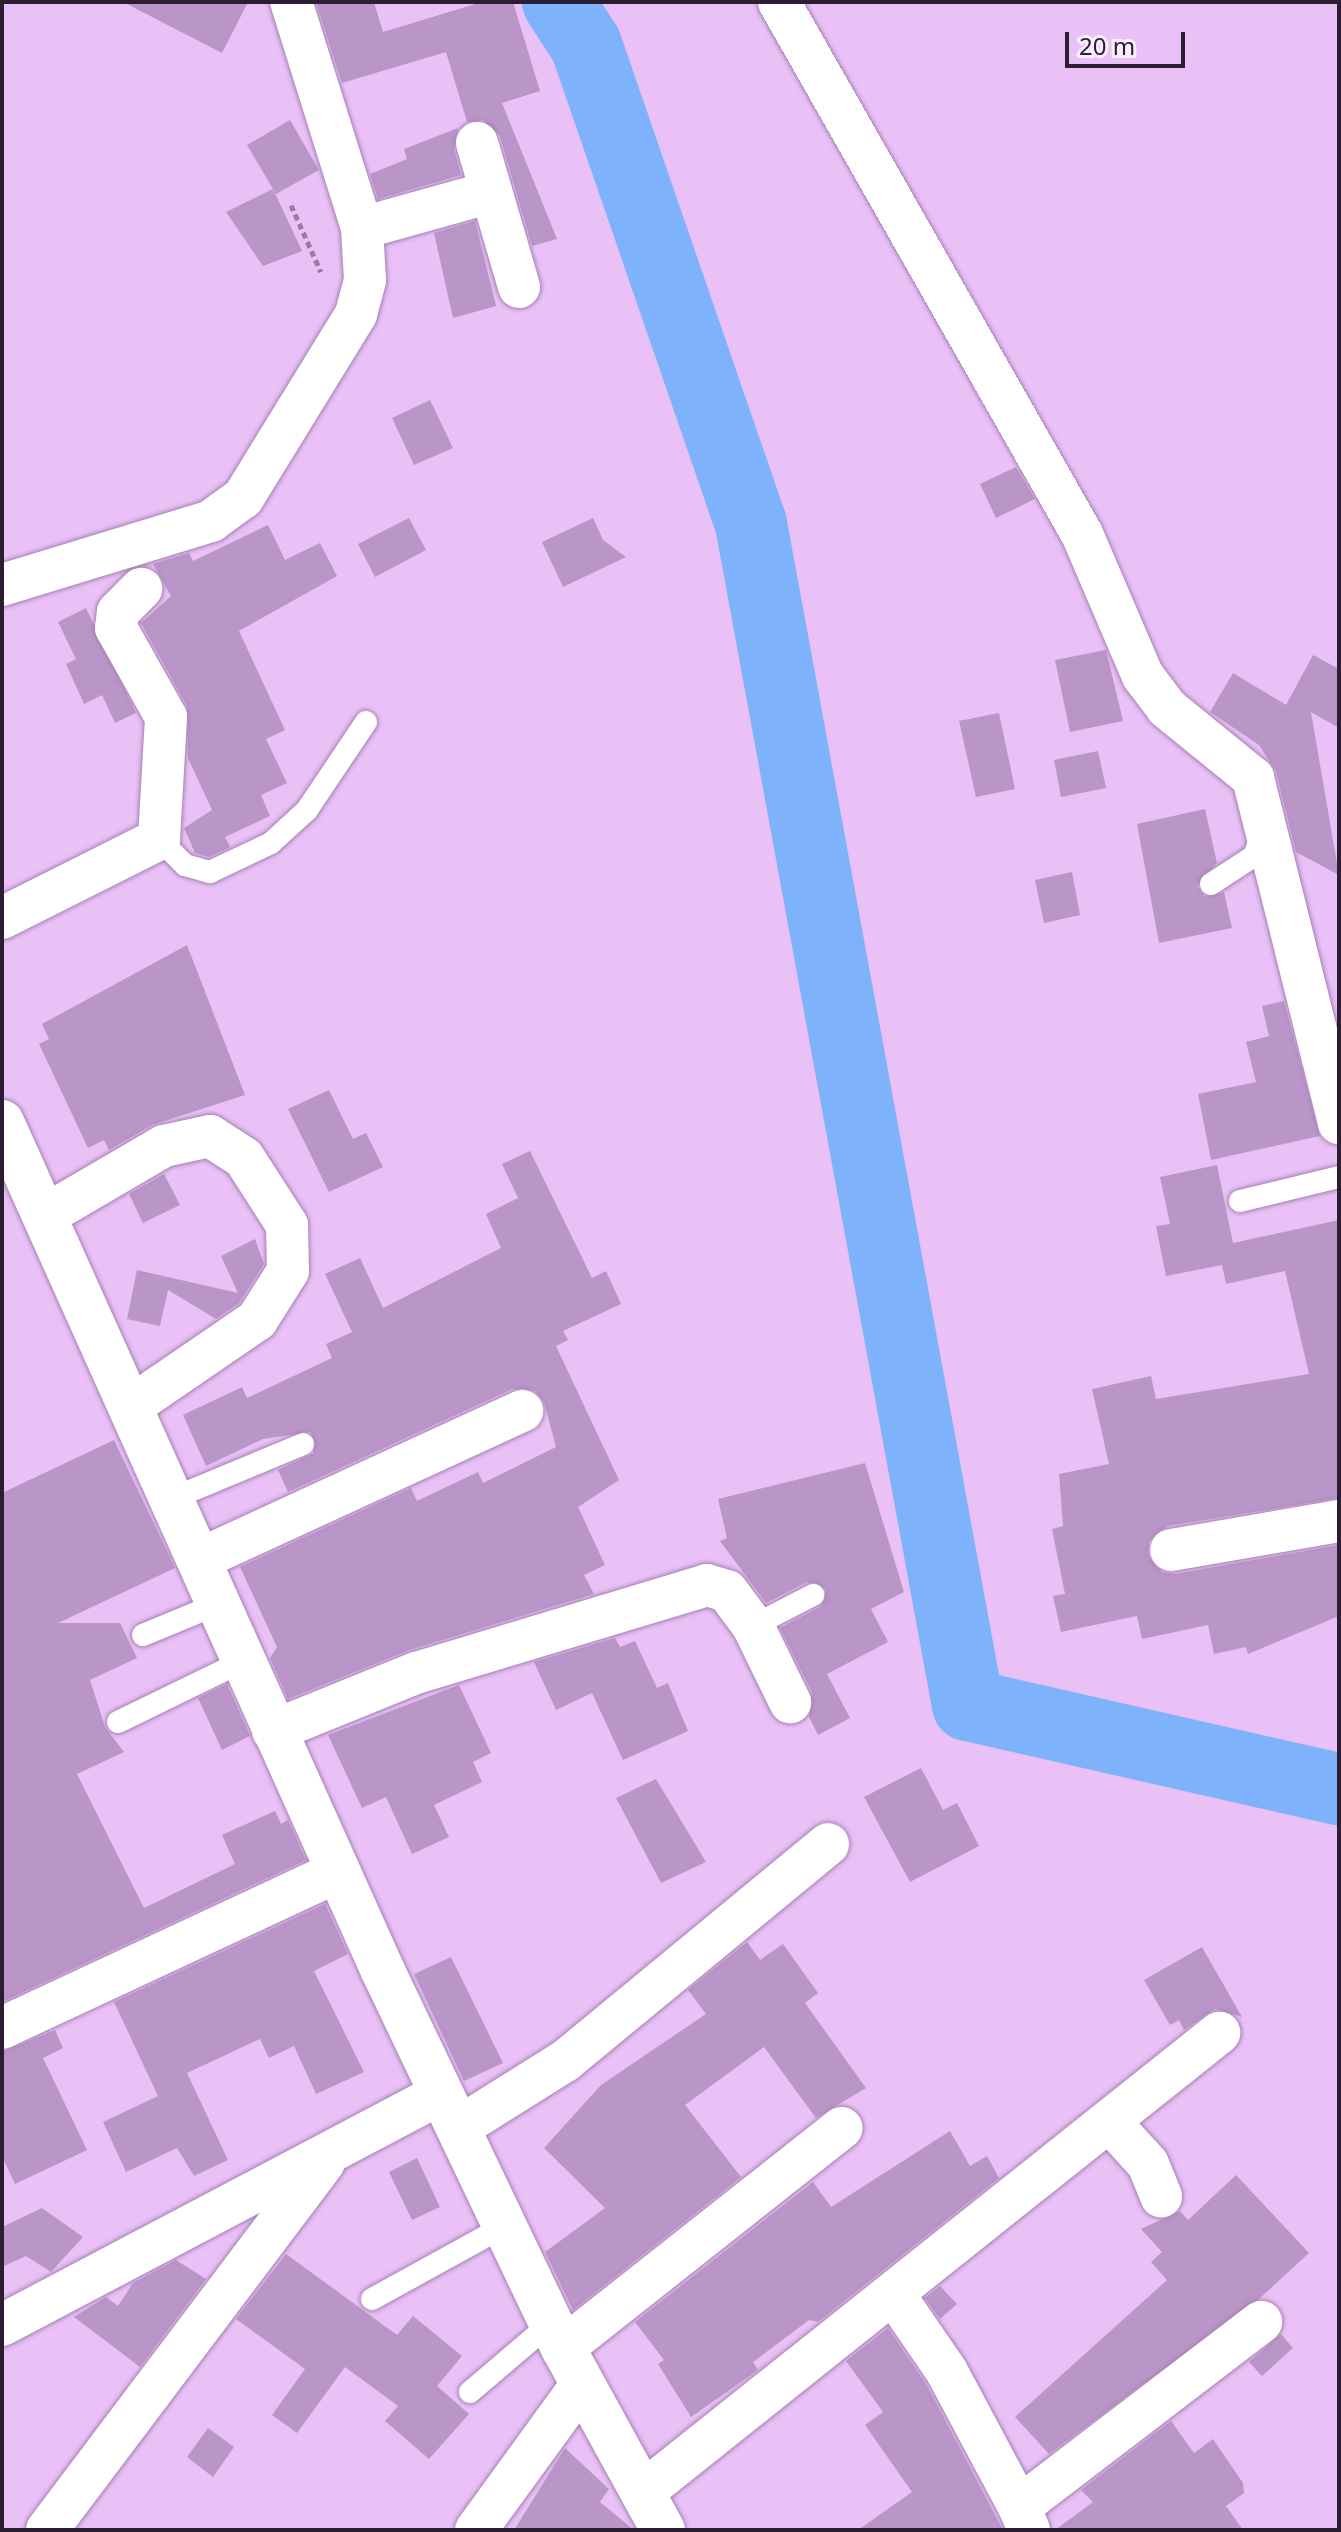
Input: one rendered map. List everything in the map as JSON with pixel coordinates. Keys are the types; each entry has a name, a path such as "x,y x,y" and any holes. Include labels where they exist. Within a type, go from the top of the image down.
{"street":[{"path":"2,585 211,521 243,498 339,342 365,280 362,228 291,2"},
{"path":"779,2 1082,534 1143,676 1167,708 1253,778 1339,1123"},
{"path":"477,143 519,287"},
{"path":"362,228 491,192"},
{"path":"2,918 159,839 166,717 116,628 118,612 141,589"},
{"path":"2,1122 337,1872 565,2352 663,2530"},
{"path":"44,1216 164,1146 210,1136 244,1158 287,1225 288,1271 257,1320 130,1407"},
{"path":"198,1560 522,1411"},
{"path":"1171,1550 1339,1521"},
{"path":"273,1731 416,1673 707,1585 727,1591 753,1626 790,1702"},
{"path":"2,2325 332,2152 450,2110 565,2061 828,1844"},
{"path":"2,2028 337,1872"},
{"path":"643,2492 1219,2033"},
{"path":"1109,2121 1148,2164 1161,2197"},
{"path":"476,2530 565,2352 842,2128"},
{"path":"47,2530 332,2152"},
{"path":"893,2293 947,2372 1024,2518 1261,2322"}],"lane":[{"path":"159,839 185,865 210,872 271,843 307,810 366,722"},
{"path":"1211,884 1254,856 1264,823"},
{"path":"1240,1201 1339,1177"},
{"path":"171,1499 303,1444"},
{"path":"753,1626 813,1595"},
{"path":"143,1635 218,1604"},
{"path":"118,1722 243,1661"},
{"path":"372,2299 505,2226"},
{"path":"470,2392 565,2352"}],"path":[{"path":"291,205 327,287 339,342"}],"building":[{"path":"123,2 248,2 222,53"},
{"path":"316,2 374,2 383,32 482,2 513,2 540,91 502,103 557,239 532,246 500,136 483,120 467,122 446,52 342,83"},
{"path":"290,120 319,170 276,194 247,145"},
{"path":"458,128 454,149 461,175 378,199 370,174 407,159 404,149"},
{"path":"273,189 302,251 263,266 226,212"},
{"path":"475,221 496,306 453,318 434,233"},
{"path":"430,400 453,448 414,465 392,418"},
{"path":"1016,467 1035,499 996,518 980,484"},
{"path":"409,518 426,550 375,577 358,544"},
{"path":"593,518 603,540 626,557 563,587 542,542"},
{"path":"268,525 285,560 320,543 337,576 239,631 285,730 266,739 287,783 261,795 270,816 225,837 230,847 209,857 195,853 184,828 212,810 188,758 187,706 141,623 171,596 153,564 189,553 193,561"},
{"path":"86,608 136,713 115,723 102,695 84,704 66,664 76,659 58,622"},
{"path":"1106,650 1123,721 1070,732 1055,660"},
{"path":"1313,655 1339,669 1339,728 1311,712 1339,875 1296,852 1276,771 1259,745 1210,712 1233,673 1286,705"},
{"path":"999,713 1015,789 976,797 959,721"},
{"path":"1098,751 1106,788 1061,797 1054,760"},
{"path":"1205,809 1217,863 1197,886 1205,897 1224,892 1232,928 1159,943 1137,824"},
{"path":"1072,872 1080,915 1044,923 1035,880"},
{"path":"187,945 245,1095 152,1125 109,1150 104,1140 88,1148 39,1044 49,1039 42,1024"},
{"path":"1284,1001 1320,1136 1211,1160 1198,1094 1256,1082 1246,1042 1269,1036 1262,1006"},
{"path":"329,1090 353,1139 366,1133 383,1167 329,1192 288,1109"},
{"path":"530,1151 592,1278 606,1271 621,1304 563,1331 568,1340 556,1346 619,1480 578,1507 605,1565 584,1575 594,1594 409,1650 288,1699 270,1658 277,1647 240,1567 411,1488 417,1501 478,1472 483,1483 556,1447 544,1402 535,1391 512,1389 288,1492 278,1470 314,1453 311,1432 263,1439 206,1466 183,1415 242,1387 247,1398 332,1358 326,1344 352,1332 325,1274 360,1258 383,1308 501,1248 486,1214 518,1198 502,1164"},
{"path":"1217,1165 1233,1243 1339,1220 1339,1498 1167,1526 1149,1541 1148,1555 1162,1572 1175,1574 1339,1545 1339,1616 1248,1654 1246,1647 1214,1654 1208,1625 1142,1639 1137,1616 1061,1632 1053,1596 1065,1594 1052,1529 1063,1526 1059,1474 1109,1464 1092,1389 1151,1376 1156,1399 1309,1374 1285,1271 1226,1284 1222,1265 1166,1276 1156,1226 1170,1224 1160,1177"},
{"path":"164,1174 180,1205 143,1223 129,1194"},
{"path":"255,1239 264,1264 239,1303 216,1319 168,1290 160,1326 127,1319 137,1270 238,1293 221,1256"},
{"path":"114,1440 175,1568 58,1623 120,1623 137,1658 90,1680 105,1727 124,1752 77,1774 144,1908 235,1864 222,1835 275,1811 281,1824 288,1820 306,1860 2,2002 2,1493"},
{"path":"865,1463 904,1592 871,1609 888,1642 827,1674 850,1718 818,1735 809,1717 812,1692 780,1628 820,1607 826,1589 807,1582 766,1603 720,1541 727,1538 718,1499"},
{"path":"615,1638 620,1647 635,1641 657,1688 668,1683 688,1731 623,1760 592,1693 556,1710 534,1662"},
{"path":"227,1684 250,1736 222,1750 198,1698"},
{"path":"459,1685 491,1753 473,1762 482,1782 434,1805 449,1837 412,1854 386,1797 362,1808 328,1735"},
{"path":"921,1768 943,1810 957,1803 979,1846 910,1882 864,1797"},
{"path":"656,1779 706,1862 661,1883 616,1798"},
{"path":"325,1904 348,1954 314,1971 364,2072 316,2094 294,2046 269,2058 260,2039 187,2073 228,2160 194,2176 177,2148 126,2172 103,2122 158,2096 114,2002"},
{"path":"747,1942 760,1960 783,1944 818,1993 805,2003 866,2088 816,2118 764,2047 685,2105 741,2177 573,2310 545,2252 605,2208 544,2148 601,2085 706,2014 688,1990"},
{"path":"1202,1947 1242,2017 1215,2009 1184,2030 1179,2020 1170,2025 1144,1980"},
{"path":"451,1957 503,2063 464,2081 414,1974"},
{"path":"55,2030 63,2048 43,2058 87,2150 15,2184 2,2156 2,2052"},
{"path":"950,2131 970,2166 987,2156 999,2178 818,2322 809,2320 753,2362 758,2370 691,2417 658,2364 664,2360 635,2322 813,2182 831,2207"},
{"path":"417,2158 440,2207 412,2220 389,2172"},
{"path":"1236,2175 1309,2253 1260,2298 1049,2454 1015,2417 1167,2280 1151,2262 1162,2252 1141,2229 1180,2211 1188,2220"},
{"path":"42,2208 83,2237 51,2272 26,2256 2,2267 2,2227"},
{"path":"286,2254 397,2335 413,2316 462,2356 437,2386 469,2414 429,2459 385,2421 398,2406 345,2367 297,2433 272,2415 305,2369 236,2319"},
{"path":"176,2260 206,2279 140,2367 74,2317 106,2297 118,2306 133,2283"},
{"path":"940,2286 957,2304 940,2319 925,2298"},
{"path":"888,2328 926,2384 1003,2530 858,2530 912,2492 865,2425 883,2412 846,2361"},
{"path":"1281,2334 1293,2348 1262,2376 1249,2362"},
{"path":"1171,2421 1194,2453 1213,2439 1243,2483 1244,2493 1226,2506 1243,2530 1055,2530 1093,2502 1081,2490"},
{"path":"208,2428 234,2447 213,2477 187,2457"},
{"path":"565,2448 609,2489 600,2502 634,2530 514,2530"}],"waterway":[{"path":"558,2 586,45 751,524 968,1705 1339,1789"}]}
